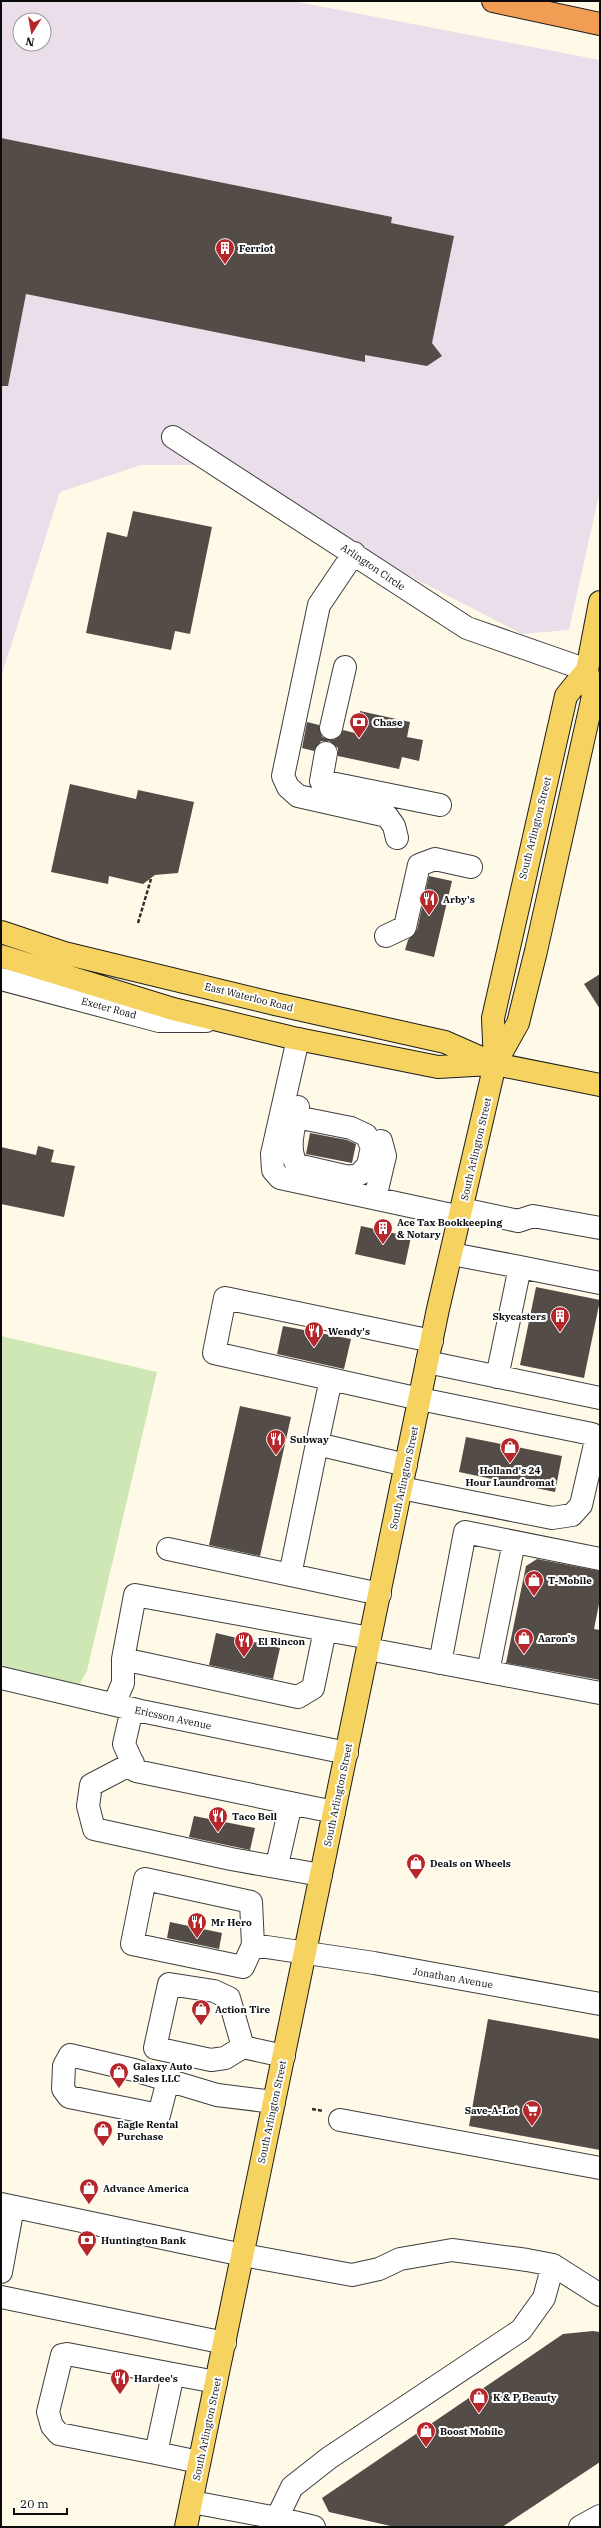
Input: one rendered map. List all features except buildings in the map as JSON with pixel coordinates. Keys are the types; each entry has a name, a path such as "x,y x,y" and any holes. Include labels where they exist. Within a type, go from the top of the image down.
{"highway":[{"path":"493,1 600,24"}],"main road":[{"name":"South Arlington Street","path":"495,1064 518,1023 538,943 593,696 587,670 600,602"},
{"name":"South Arlington Street","path":"186,2527 401,1488 495,1064 492,1018 566,696 587,670"},
{"name":"East Waterloo Road","path":"1,932 64,952 143,972 275,1004 445,1042 495,1064 600,1084"},
{"name":"East Waterloo Road","path":"1,956 173,1009 298,1039 438,1067 495,1064"}],"street":[{"name":"Arlington Circle","path":"173,437 354,553 426,604 467,628 587,670"},
{"path":"354,553 319,605 283,776 288,787 298,796 387,816 394,826 396,838"},
{"path":"331,728 345,667"},
{"path":"326,753 321,781 440,805"},
{"path":"386,936 405,927 419,865 435,859 472,867"},
{"name":"Exeter Road","path":"1,979 159,1022 219,1020"},
{"path":"298,1039 293,1109 272,1154 273,1170 280,1178 375,1198 462,1213 518,1221 533,1216 600,1228"},
{"path":"293,1109 367,1122 380,1137 385,1156 375,1198"},
{"path":"452,1254 600,1283"},
{"path":"497,1377 520,1267"},
{"path":"401,1488 552,1518 572,1515 581,1505 596,1440 592,1434 420,1399 214,1353 225,1298 430,1352 497,1377 600,1397"},
{"path":"290,1575 330,1379"},
{"path":"317,1444 406,1465"},
{"path":"440,1663 465,1532 600,1560"},
{"path":"488,1672 514,1542"},
{"path":"168,1549 380,1594"},
{"path":"334,1812 136,1771 124,1744 123,1707 123,1659 135,1594 324,1630 440,1663 600,1693"},
{"path":"123,1659 298,1697 313,1688 324,1630"},
{"name":"Ericsson Avenue","path":"1,1678 123,1707 347,1753"},
{"path":"132,1763 91,1786 88,1806 94,1829 231,1859 321,1875"},
{"path":"277,1866 291,1803"},
{"path":"145,1879 251,1902 253,1945 243,1967 132,1944 145,1879"},
{"name":"Jonathan Avenue","path":"253,1945 306,1952 600,2004"},
{"path":"243,2047 284,2056"},
{"path":"168,2080 217,2095 274,2102"},
{"path":"340,2120 600,2168"},
{"path":"1,2272 7,2205 243,2255 352,2275 379,2269 400,2259 452,2250 553,2265 600,2295"},
{"path":"277,2518 292,2487 329,2458 521,2330 544,2298 553,2265"},
{"path":"1,2296 225,2343"},
{"path":"199,2462 59,2434 52,2426 48,2412 62,2355 67,2354 216,2382"},
{"path":"156,2453 173,2374"},
{"path":"192,2502 277,2518 314,2527"},
{"path":"580,2527 600,2516"}],"path":[{"path":"138,923 150,878"}],"shaded area":[{"path":"1,1 293,1 600,60 600,490 569,630 522,634 396,569 239,465 141,465 60,492 1,677"}],"green space":[{"path":"1,1336 157,1372 87,1671 78,1687 1,1670"}],"place":[{"name":"Ferriot","path":"225,265"},
{"name":"Chase","path":"359,739"},
{"name":"Arby's","path":"429,916"},
{"name":"Ace Tax Bookkeeping & Notary","path":"383,1245"},
{"name":"Skycasters","path":"560,1333"},
{"name":"Wendy's","path":"314,1348"},
{"name":"Subway","path":"276,1456"},
{"name":"Holland's 24 Hour Laundromat","path":"510,1464"},
{"name":"T-Mobile","path":"534,1597"},
{"name":"Aaron's","path":"524,1655"},
{"name":"El Rincon","path":"244,1658"},
{"name":"Taco Bell","path":"218,1833"},
{"name":"Deals on Wheels","path":"416,1880"},
{"name":"Mr Hero","path":"197,1939"},
{"name":"Action Tire","path":"201,2026"},
{"name":"Galaxy Auto Sales LLC","path":"119,2089"},
{"name":"Save-A-Lot","path":"532,2127"},
{"name":"Eagle Rental Purchase","path":"103,2147"},
{"name":"Advance America","path":"89,2205"},
{"name":"Huntington Bank","path":"87,2257"},
{"name":"Hardee's","path":"120,2395"},
{"name":"K & P Beauty","path":"479,2414"},
{"name":"Boost Mobile","path":"426,2448"}]}
